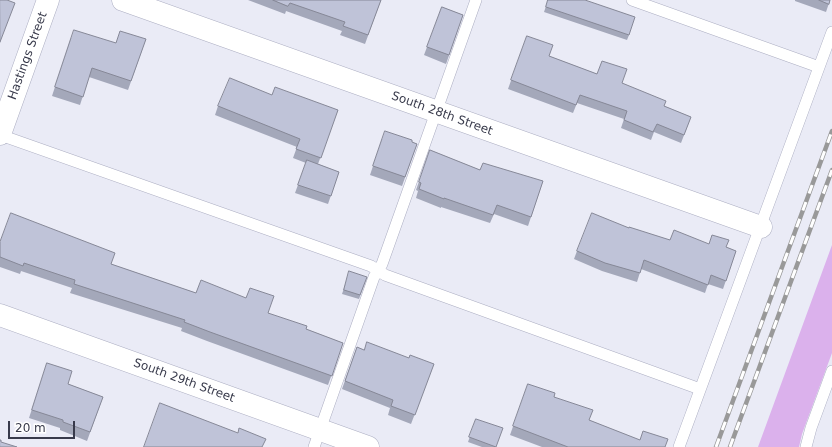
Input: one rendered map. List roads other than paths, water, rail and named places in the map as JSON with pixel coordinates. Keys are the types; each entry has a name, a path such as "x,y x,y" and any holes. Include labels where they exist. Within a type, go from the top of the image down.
{"street":[{"name":"Hastings Street","path":"0,134 48,0"},
{"name":"South 28th Street","path":"123,0 761,227"},
{"name":"South 29th Street","path":"0,315 317,438 368,447"}],"lane":[{"path":"317,438 378,271 382,264 476,0"},
{"path":"632,0 819,67"},
{"path":"679,447 832,32"},
{"path":"0,134 371,266 378,271 700,389"},
{"path":"806,447 811,428 832,371"}],"railway":[{"path":"716,447 832,131"},
{"path":"730,447 832,170"}]}
